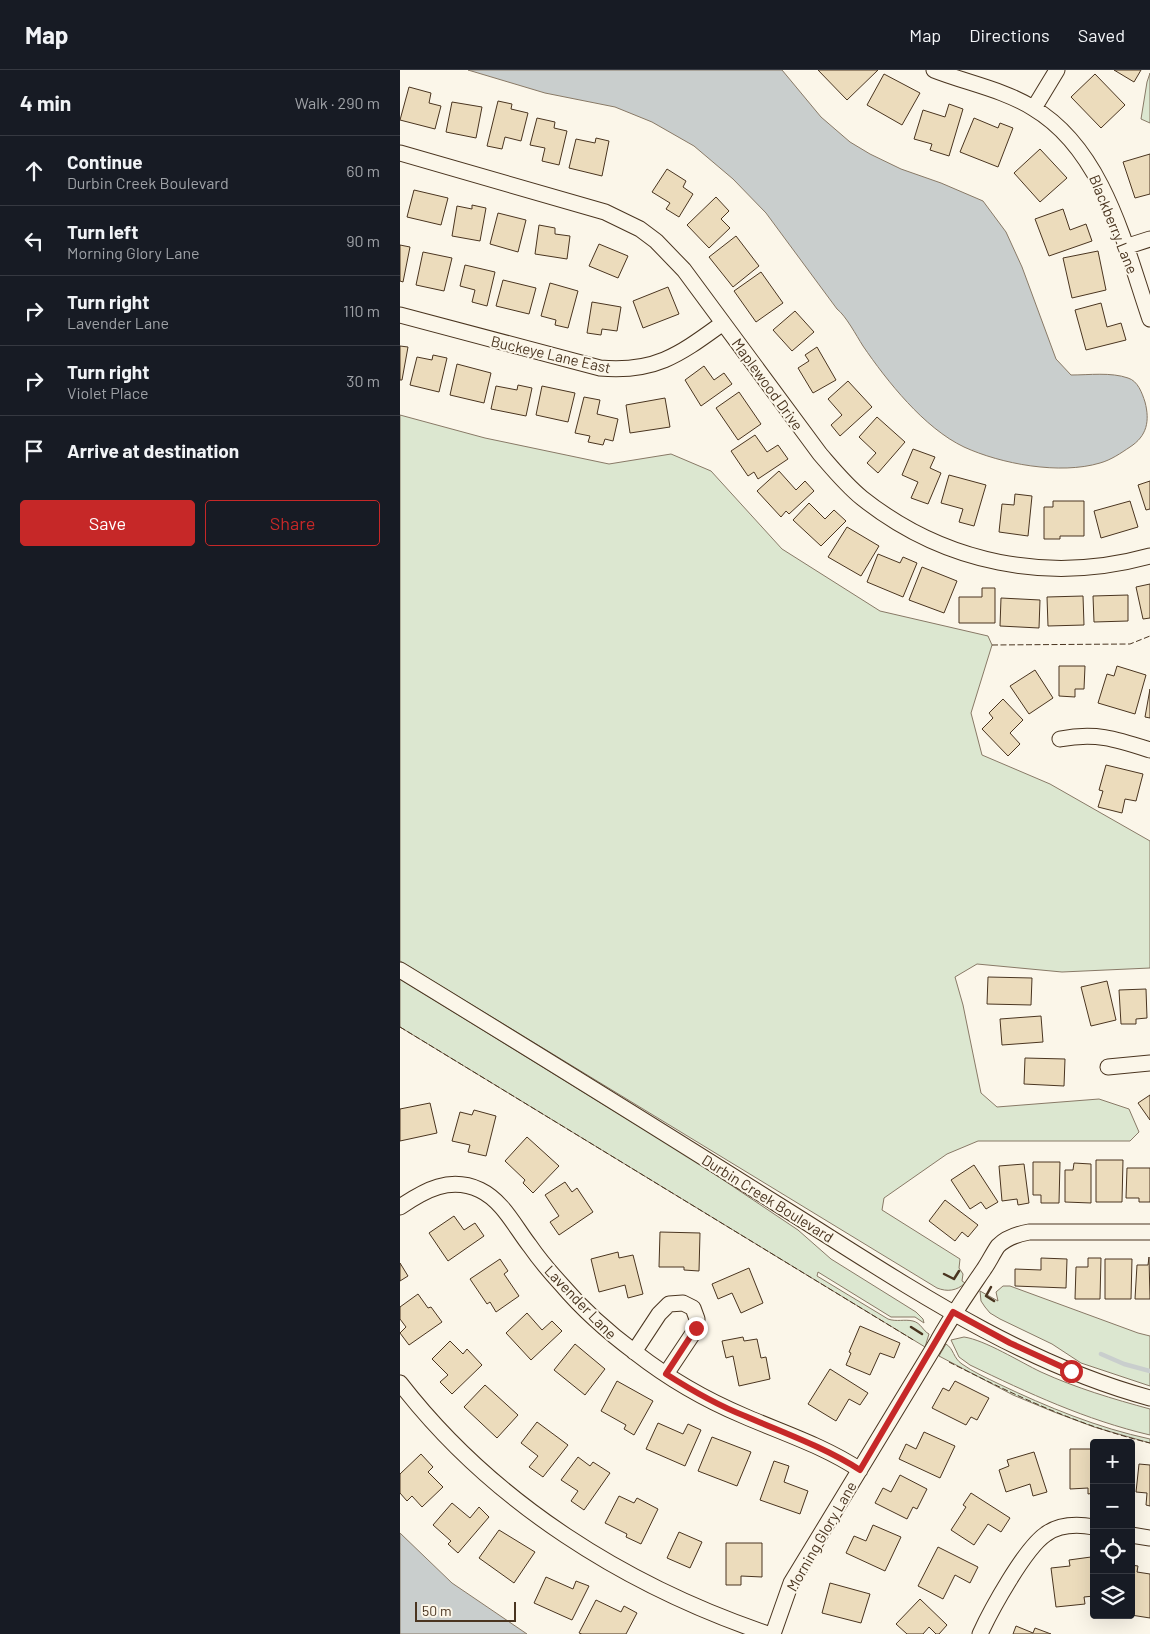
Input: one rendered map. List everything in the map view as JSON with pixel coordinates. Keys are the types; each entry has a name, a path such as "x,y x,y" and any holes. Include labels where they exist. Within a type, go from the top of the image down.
{"street":[{"name":"Blackberry Lane","path":"934,70 1009,95 1034,108 1053,122 1070,139 1088,162 1102,186 1150,319"},
{"path":"1034,108 1057,70"},
{"name":"Maplewood Drive","path":"400,154 555,196 605,212 648,235 671,255 820,454 840,476 876,508 923,537 979,558 1036,568 1070,569 1099,567 1150,556"},
{"path":"1125,247 1150,239"},
{"name":"Buckeye Lane East","path":"400,315 600,368 619,370 655,365 672,358 723,323"},
{"path":"1060,739 1091,735 1112,738 1150,750"},
{"name":"Durbin Creek Boulevard","path":"400,970 953,1312 1039,1357 1071,1371 1150,1398"},
{"path":"1108,1067 1150,1063"},
{"name":"Lavender Lane","path":"400,1207 427,1189 445,1184 463,1184 488,1194 501,1206 530,1247 562,1285 592,1317 634,1352 666,1374 724,1407 821,1448 860,1470"},
{"name":"Morning Glory Lane","path":"773,1634 791,1583 953,1312 986,1267 998,1247 1007,1239 1018,1234 1030,1232 1150,1232"},
{"path":"634,1352 659,1314 669,1304 683,1303 693,1308 697,1319 696,1328 666,1374"},
{"path":"400,1383 433,1422 491,1478 535,1514 577,1544 621,1571 666,1594 709,1613 768,1634"},
{"path":"980,1634 987,1618 1024,1558 1037,1541 1046,1534 1067,1526 1090,1526"},
{"path":"1135,1536 1150,1538"}],"green space":[{"path":"1150,73 1150,123 1141,119"},
{"path":"400,415 485,438 609,464 671,454 711,471 782,549 880,611 988,636 992,645 971,713 982,755 1050,784 1150,841 1150,968 1062,972 977,964 955,977 963,1005 981,1093 997,1107 1099,1099 1129,1109 1139,1132 1130,1141 978,1141 947,1154 884,1198 882,1210 960,1259 959,1268 963,1274 962,1281 965,1283 959,1288 944,1290 937,1288 400,961"},
{"path":"400,979 695,1161 798,1230 831,1259 916,1312 923,1319 924,1323 915,1317 891,1317 818,1272 817,1276 888,1319 910,1320 918,1323 929,1334 925,1347 400,1027"},
{"path":"1003,1286 1010,1286 1150,1336 1150,1386 1081,1363 1052,1344 990,1313 981,1301 980,1291 998,1301 996,1292"},
{"path":"964,1337 992,1347 1041,1372 1068,1383 1150,1409 1150,1435 1080,1414 970,1365 959,1357 951,1340"},
{"path":"946,1344 962,1364 999,1384 1073,1416 1111,1429 1150,1439 1150,1443 1094,1427 1013,1395 939,1356"}],"shaded area":[{"path":"468,70 782,70 821,117 850,142 901,169 983,201 1006,232 1022,267 1056,359 1071,375 1114,375 1128,378 1134,382 1141,391 1145,402 1147,422 1144,433 1136,443 1108,460 1067,468 1049,468 1013,463 979,453 949,439 921,416 895,388 766,213 733,179 694,146 652,122 615,107 545,93"},
{"path":"400,1533 452,1583 527,1634 400,1634"}],"building":[{"path":"818,70 878,70 847,100"},
{"path":"1114,70 1141,70 1134,82"},
{"path":"884,74 920,93 902,125 867,105"},
{"path":"1095,74 1125,105 1101,128 1071,97"},
{"path":"409,87 431,93 429,103 441,106 435,129 400,120"},
{"path":"498,101 512,104 511,109 528,113 521,141 505,137 502,149 487,146"},
{"path":"452,102 482,107 476,138 446,132"},
{"path":"949,104 963,109 949,156 930,150 932,144 914,139 923,110 945,117"},
{"path":"537,118 555,122 554,128 567,131 559,165 542,161 545,148 530,145"},
{"path":"974,118 998,128 1000,123 1013,128 998,167 960,152"},
{"path":"596,138 609,141 602,176 569,168 576,139 595,143"},
{"path":"1040,149 1067,178 1040,202 1014,173"},
{"path":"1150,154 1150,194 1135,198 1123,162"},
{"path":"667,169 686,181 683,187 693,194 679,217 666,209 670,203 652,192"},
{"path":"414,190 448,198 441,225 407,217"},
{"path":"716,197 729,211 721,219 730,228 709,248 687,225"},
{"path":"472,205 486,208 480,241 452,236 457,206 472,209"},
{"path":"1063,209 1070,230 1086,224 1092,241 1049,256 1035,219"},
{"path":"498,213 526,220 518,252 490,244"},
{"path":"539,225 555,228 555,234 570,236 567,259 535,254"},
{"path":"736,236 759,266 733,287 709,257"},
{"path":"599,244 628,256 618,278 589,266"},
{"path":"400,245 410,247 403,282 400,281"},
{"path":"1098,251 1106,290 1072,298 1063,258"},
{"path":"423,252 452,258 444,291 416,285"},
{"path":"465,265 495,272 487,306 472,302 475,290 460,286"},
{"path":"761,272 783,303 756,322 734,291"},
{"path":"503,280 536,288 529,314 496,306"},
{"path":"550,283 578,291 568,328 555,325 556,320 541,316"},
{"path":"668,287 679,314 643,328 633,301"},
{"path":"592,302 621,307 617,331 602,329 601,335 587,333"},
{"path":"1101,303 1107,327 1121,323 1126,340 1086,350 1075,310"},
{"path":"795,311 814,332 792,351 773,330"},
{"path":"400,346 408,347 402,380 400,380"},
{"path":"817,347 836,380 813,393 798,368 809,361 805,355"},
{"path":"433,355 447,358 439,392 410,385 417,357 432,360"},
{"path":"457,364 491,373 484,403 450,395"},
{"path":"704,366 714,380 724,373 732,384 701,406 685,380"},
{"path":"848,381 872,407 840,436 831,425 842,415 828,399"},
{"path":"518,385 532,388 526,416 491,409 496,386 517,390"},
{"path":"542,386 575,393 568,422 536,415"},
{"path":"739,392 761,424 738,440 716,408"},
{"path":"584,397 600,400 597,414 618,419 613,441 605,439 603,445 588,442 590,436 575,433"},
{"path":"665,398 670,427 630,433 626,405"},
{"path":"877,417 905,442 878,473 867,463 876,453 859,437"},
{"path":"755,435 767,452 778,445 788,459 758,479 754,472 748,476 731,451"},
{"path":"913,449 935,457 930,468 941,473 928,504 911,498 918,482 902,475"},
{"path":"779,471 796,490 805,481 814,491 789,514 786,511 781,517 757,491"},
{"path":"949,475 986,485 974,526 959,522 963,509 941,503"},
{"path":"1150,481 1150,509 1146,510 1138,485"},
{"path":"1015,494 1032,496 1028,536 999,532 1002,504 1014,505"},
{"path":"1053,501 1084,501 1084,536 1060,536 1060,539 1044,539 1044,507 1053,507"},
{"path":"1130,501 1138,527 1101,538 1094,511"},
{"path":"809,503 825,519 834,510 846,521 821,546 793,520"},
{"path":"847,527 879,546 861,576 828,557"},
{"path":"878,554 900,563 903,557 917,563 903,597 867,582"},
{"path":"922,567 957,581 944,613 909,600"},
{"path":"1150,584 1150,618 1143,619 1136,587"},
{"path":"982,588 995,588 995,623 959,623 959,597 982,597"},
{"path":"1128,595 1128,621 1094,622 1093,596"},
{"path":"1083,596 1084,625 1048,626 1047,597"},
{"path":"1001,598 1040,600 1039,628 1000,626"},
{"path":"1059,666 1085,666 1084,689 1075,689 1075,697 1059,696"},
{"path":"1117,666 1146,675 1135,714 1098,703 1107,674 1114,676"},
{"path":"1035,670 1053,698 1029,714 1010,686"},
{"path":"1150,689 1150,718 1145,717"},
{"path":"1003,699 1023,720 1010,733 1020,744 1008,756 982,729 993,718 989,713"},
{"path":"1106,765 1143,774 1136,801 1125,799 1122,813 1098,807 1103,791 1099,790"},
{"path":"988,977 1032,978 1031,1005 987,1004"},
{"path":"1107,981 1116,1020 1091,1026 1081,987"},
{"path":"1146,989 1147,1018 1136,1019 1136,1024 1121,1024 1119,990"},
{"path":"1041,1016 1043,1042 1002,1045 1000,1019"},
{"path":"1025,1058 1065,1059 1064,1086 1024,1084"},
{"path":"1150,1095 1150,1120 1138,1103"},
{"path":"430,1103 437,1133 400,1141 400,1109"},
{"path":"474,1110 496,1116 486,1156 468,1152 470,1145 452,1141 460,1112 472,1115"},
{"path":"527,1137 559,1166 533,1193 523,1183 525,1180 505,1161"},
{"path":"1096,1160 1123,1160 1122,1202 1096,1202"},
{"path":"1033,1162 1060,1162 1059,1203 1041,1203 1041,1195 1033,1195"},
{"path":"1074,1163 1091,1164 1091,1203 1065,1202 1065,1170 1073,1170"},
{"path":"1024,1164 1029,1203 1018,1205 1017,1199 1002,1201 999,1166"},
{"path":"974,1165 998,1202 986,1209 981,1202 970,1209 951,1180"},
{"path":"1127,1168 1150,1168 1150,1202 1139,1202 1139,1198 1126,1198"},
{"path":"565,1182 572,1192 577,1188 593,1212 559,1235 550,1222 559,1216 545,1195"},
{"path":"945,1200 978,1225 968,1237 962,1232 955,1241 929,1221"},
{"path":"454,1216 464,1230 475,1223 484,1236 448,1261 429,1233"},
{"path":"660,1232 700,1233 699,1271 684,1270 684,1267 659,1267"},
{"path":"618,1252 619,1258 633,1255 643,1294 628,1298 625,1285 599,1292 591,1259"},
{"path":"1149,1257 1150,1299 1135,1299 1137,1265 1148,1265"},
{"path":"1041,1258 1067,1259 1066,1288 1015,1286 1015,1269 1041,1270"},
{"path":"1088,1258 1101,1258 1100,1299 1075,1299 1076,1267 1088,1267"},
{"path":"500,1259 508,1271 504,1274 519,1296 496,1312 490,1302 487,1304 470,1279"},
{"path":"1105,1259 1132,1259 1131,1299 1105,1299"},
{"path":"400,1263 408,1276 400,1281"},
{"path":"749,1268 763,1303 741,1313 732,1293 718,1299 712,1284"},
{"path":"418,1294 428,1308 431,1307 442,1322 409,1345 400,1333 406,1327 400,1319 400,1307"},
{"path":"527,1313 542,1330 552,1321 562,1331 531,1360 506,1333"},
{"path":"860,1326 900,1343 894,1358 880,1353 870,1375 846,1365 851,1353 849,1352"},
{"path":"743,1337 744,1341 757,1339 761,1358 766,1357 770,1379 739,1386 733,1356 726,1358 722,1341"},
{"path":"450,1341 463,1354 467,1349 482,1365 452,1394 440,1382 448,1375 432,1359"},
{"path":"575,1344 605,1369 585,1395 554,1370"},
{"path":"830,1369 868,1393 860,1405 849,1399 836,1421 808,1404"},
{"path":"617,1381 653,1401 634,1435 624,1429 626,1425 601,1411"},
{"path":"955,1381 989,1398 977,1420 971,1417 966,1425 932,1408 943,1388 949,1391"},
{"path":"485,1385 518,1415 497,1438 464,1407"},
{"path":"537,1422 568,1445 543,1477 529,1467 538,1456 521,1443"},
{"path":"658,1423 683,1434 688,1424 701,1430 685,1466 646,1449"},
{"path":"924,1432 955,1446 940,1478 899,1459 906,1444 916,1449"},
{"path":"712,1437 751,1452 737,1486 698,1471"},
{"path":"1070,1449 1090,1449 1090,1494 1088,1494 1088,1488 1070,1489"},
{"path":"1034,1452 1047,1492 1033,1496 1030,1484 1006,1492 999,1470 1009,1466 1007,1460"},
{"path":"421,1454 433,1467 428,1472 443,1487 422,1507 412,1496 407,1501 400,1493 400,1474"},
{"path":"578,1457 590,1466 593,1462 610,1473 584,1510 571,1501 578,1491 561,1480"},
{"path":"774,1461 789,1466 784,1482 808,1491 800,1514 760,1500"},
{"path":"1139,1464 1150,1465 1150,1506 1146,1505 1147,1493 1136,1492"},
{"path":"900,1475 927,1489 917,1509 913,1507 907,1519 875,1503 883,1488 891,1492"},
{"path":"971,1493 1010,1518 1001,1532 988,1524 974,1545 951,1530 966,1507 963,1505"},
{"path":"619,1496 634,1503 637,1498 658,1509 641,1544 626,1537 627,1534 605,1523"},
{"path":"452,1503 470,1518 479,1507 489,1517 458,1553 448,1544 451,1541 433,1525"},
{"path":"873,1525 901,1537 885,1571 846,1553 854,1536 866,1541"},
{"path":"499,1530 535,1552 514,1583 479,1558"},
{"path":"679,1532 702,1542 690,1568 667,1558"},
{"path":"726,1543 762,1543 762,1577 741,1576 741,1585 726,1585"},
{"path":"938,1547 978,1567 970,1583 955,1575 943,1599 918,1586"},
{"path":"1090,1557 1090,1596 1084,1597 1085,1604 1056,1607 1051,1568 1070,1566 1069,1560"},
{"path":"1135,1566 1138,1566 1137,1572 1150,1574 1150,1618 1135,1616"},
{"path":"546,1577 573,1589 576,1581 589,1586 572,1620 534,1603"},
{"path":"830,1583 870,1594 861,1623 822,1613"},
{"path":"920,1599 947,1625 939,1634 936,1634 929,1627 923,1634 907,1634 896,1624"},
{"path":"596,1600 621,1612 624,1606 637,1613 626,1634 579,1633"},
{"path":"1016,1626 1033,1633 1035,1628 1051,1634 1013,1634"}],"waterway":[{"path":"1101,1354 1124,1364 1150,1371"}],"fence":[{"path":"992,645 1130,644 1150,636"},
{"path":"400,1027 915,1341"},
{"path":"949,1362 1072,1419 1150,1443"}],"wall":[{"path":"944,1274 954,1279 959,1271"},
{"path":"991,1287 986,1296 994,1301"},
{"path":"911,1327 922,1334"}],"route":[{"path":"696,1328 666,1374 724,1407 821,1448 860,1470 936,1344 953,1312 1010,1343 1071,1371"}]}
